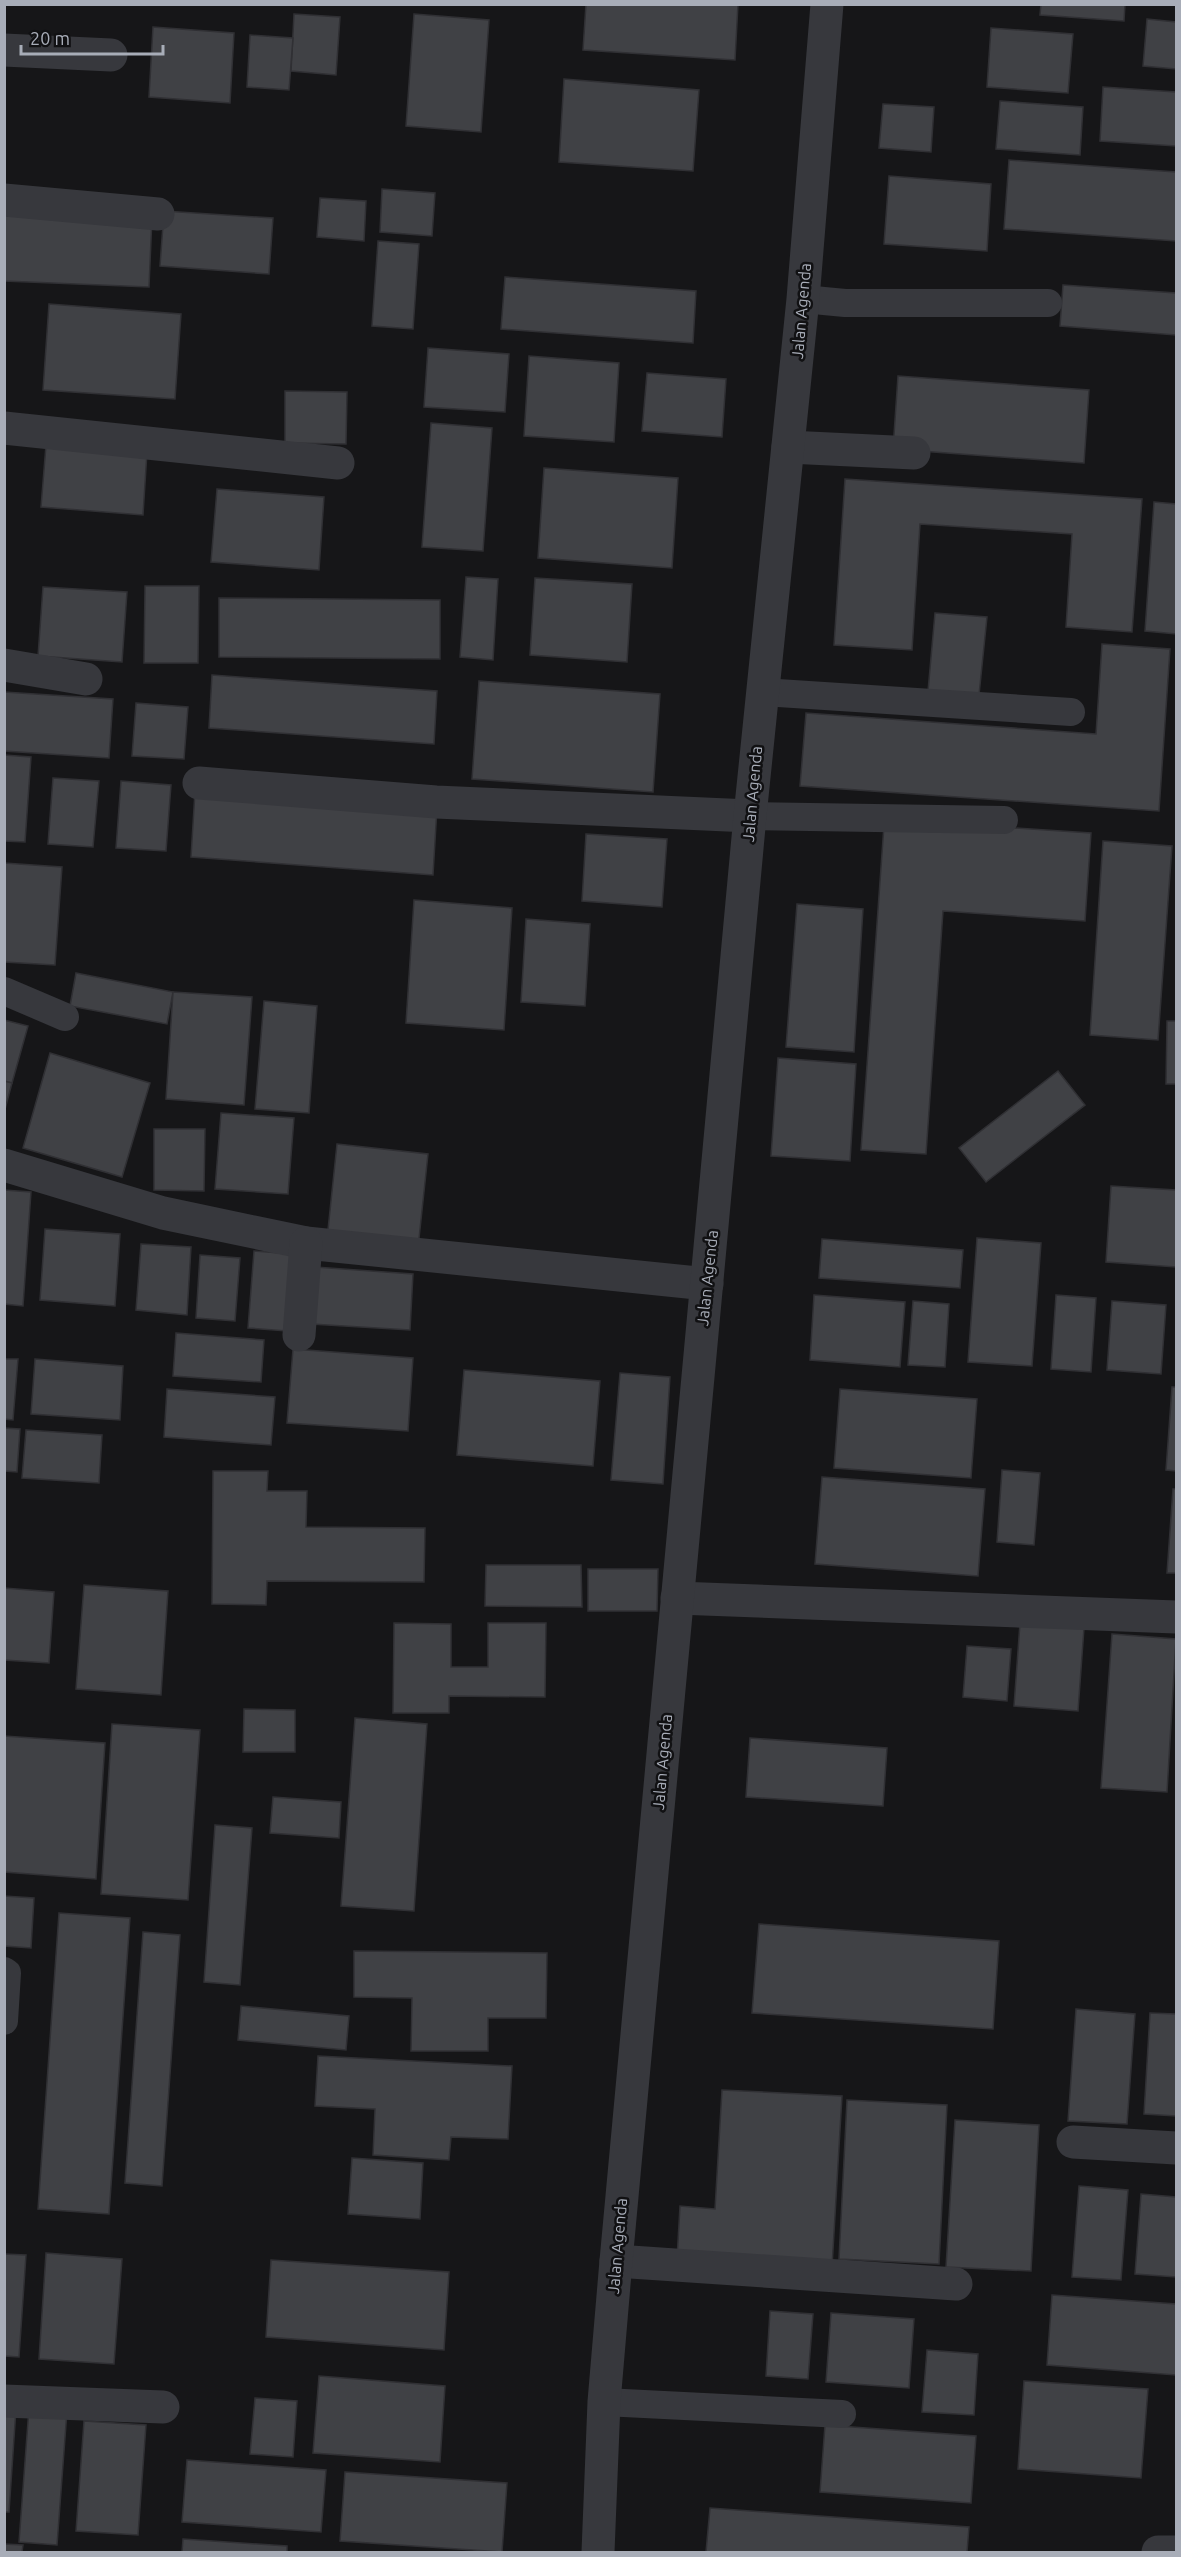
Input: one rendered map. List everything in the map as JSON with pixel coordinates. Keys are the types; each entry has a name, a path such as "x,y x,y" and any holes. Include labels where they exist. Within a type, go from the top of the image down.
{"street":[{"name":"Jalan Agenda","path":"598,2553 604,2402 616,2261 750,816 803,299 827,4"},
{"path":"4,50 111,55"},
{"path":"4,200 158,214"},
{"path":"4,428 338,464"},
{"path":"788,447 914,453"},
{"path":"4,664 86,678"},
{"path":"199,783 436,802 750,816"},
{"path":"4,1165 163,1213 306,1243 707,1284"},
{"path":"299,1335 306,1243"},
{"path":"677,1598 1176,1617"},
{"path":"1073,2142 1176,2148"},
{"path":"616,2261 956,2284"},
{"path":"4,2401 163,2407"},
{"path":"1158,2553 1176,2552"}],"lane":[{"path":"803,299 845,303 1048,303"},
{"path":"762,692 1071,712"},
{"path":"750,816 1004,820"},
{"path":"4,991 65,1017"},
{"path":"4,1971 7,1973 8,1984 4,2021"},
{"path":"604,2402 842,2414"}],"building":[{"path":"586,4 738,4 735,60 583,50"},
{"path":"1041,4 1125,4 1124,21 1040,15"},
{"path":"294,14 340,17 336,75 291,71"},
{"path":"414,14 489,20 481,132 406,126"},
{"path":"1147,19 1176,22 1176,69 1143,66"},
{"path":"153,27 234,33 230,103 149,97"},
{"path":"991,28 1073,34 1068,93 987,87"},
{"path":"250,35 293,38 289,90 247,87"},
{"path":"564,79 699,90 693,171 559,162"},
{"path":"1103,87 1176,92 1176,146 1100,141"},
{"path":"1000,101 1083,107 1080,155 996,149"},
{"path":"883,104 934,107 931,152 879,148"},
{"path":"1009,160 1176,172 1176,241 1004,229"},
{"path":"889,176 991,184 987,251 884,244"},
{"path":"382,189 435,193 432,236 380,232"},
{"path":"320,198 366,201 364,241 317,237"},
{"path":"4,209 152,217 149,287 4,281"},
{"path":"164,211 273,218 269,274 160,266"},
{"path":"378,241 419,244 413,329 372,326"},
{"path":"505,277 696,291 693,343 501,329"},
{"path":"1063,285 1176,293 1176,335 1060,326"},
{"path":"49,304 181,314 175,399 43,390"},
{"path":"428,348 509,354 505,412 424,407"},
{"path":"529,356 619,363 614,442 524,436"},
{"path":"647,373 726,379 722,437 642,431"},
{"path":"898,376 1089,390 1084,463 893,449"},
{"path":"285,391 347,392 346,444 285,443"},
{"path":"431,423 492,428 483,551 422,547"},
{"path":"46,445 147,452 143,515 41,507"},
{"path":"544,468 678,478 672,568 538,558"},
{"path":"845,479 1142,499 1132,632 1066,627 1072,534 920,524 912,650 834,645"},
{"path":"217,489 324,497 319,570 211,562"},
{"path":"1154,502 1176,504 1176,634 1145,631"},
{"path":"466,577 498,579 493,660 460,657"},
{"path":"535,578 632,584 627,662 530,655"},
{"path":"145,586 199,586 198,663 144,663"},
{"path":"43,587 127,592 122,662 38,656"},
{"path":"219,598 440,600 440,659 219,657"},
{"path":"935,613 987,617 979,695 928,691"},
{"path":"1102,644 1170,649 1159,811 800,786 806,713 1096,734"},
{"path":"212,675 437,691 434,744 209,728"},
{"path":"479,681 660,694 653,792 472,779"},
{"path":"4,692 113,699 109,758 4,751"},
{"path":"136,703 188,707 184,759 132,756"},
{"path":"4,755 31,757 25,842 4,841"},
{"path":"53,778 99,781 93,847 48,844"},
{"path":"121,781 171,785 166,851 116,848"},
{"path":"195,791 437,808 433,875 191,857"},
{"path":"923,822 1091,833 1085,921 943,911 926,1154 861,1150 884,825"},
{"path":"586,834 667,839 662,907 582,901"},
{"path":"1103,841 1172,846 1158,1040 1090,1035"},
{"path":"4,863 62,867 55,965 4,962"},
{"path":"414,900 512,908 504,1030 406,1023"},
{"path":"797,904 863,909 854,1052 786,1047"},
{"path":"526,919 590,924 585,1006 521,1002"},
{"path":"76,973 173,992 167,1024 70,1006"},
{"path":"173,992 252,997 244,1105 166,1099"},
{"path":"264,1001 317,1006 309,1113 255,1109"},
{"path":"4,1020 28,1026 12,1083 4,1081"},
{"path":"1167,1021 1176,1021 1176,1084 1166,1084"},
{"path":"50,1053 150,1083 122,1177 23,1148"},
{"path":"778,1058 856,1064 850,1161 771,1156"},
{"path":"1058,1071 1085,1105 986,1182 959,1148"},
{"path":"4,1081 12,1083 4,1113"},
{"path":"221,1113 294,1118 288,1194 215,1189"},
{"path":"154,1129 205,1129 204,1191 154,1190"},
{"path":"337,1144 428,1154 418,1248 327,1239"},
{"path":"1111,1186 1176,1190 1176,1267 1106,1262"},
{"path":"4,1190 31,1192 23,1306 4,1304"},
{"path":"45,1229 120,1234 115,1306 40,1300"},
{"path":"977,1238 1041,1243 1032,1366 968,1362"},
{"path":"822,1239 963,1250 960,1288 819,1278"},
{"path":"141,1244 191,1247 187,1315 136,1310"},
{"path":"254,1251 293,1254 287,1331 248,1328"},
{"path":"200,1255 240,1258 235,1321 196,1318"},
{"path":"315,1267 413,1274 410,1330 311,1324"},
{"path":"814,1295 905,1302 900,1367 810,1360"},
{"path":"1056,1295 1096,1298 1091,1372 1051,1369"},
{"path":"913,1301 949,1304 945,1367 908,1365"},
{"path":"1112,1301 1166,1305 1161,1374 1107,1370"},
{"path":"176,1333 264,1340 261,1382 173,1376"},
{"path":"293,1349 413,1358 408,1431 287,1423"},
{"path":"4,1359 18,1359 13,1420 4,1419"},
{"path":"35,1359 123,1366 120,1420 31,1414"},
{"path":"464,1370 600,1381 593,1466 457,1455"},
{"path":"620,1373 670,1377 663,1484 611,1480"},
{"path":"1172,1387 1176,1387 1176,1471 1166,1470"},
{"path":"167,1389 275,1397 271,1445 164,1437"},
{"path":"840,1389 977,1399 971,1478 834,1468"},
{"path":"4,1428 20,1429 17,1472 4,1471"},
{"path":"26,1430 102,1435 99,1483 22,1478"},
{"path":"1002,1470 1040,1473 1034,1545 997,1542"},
{"path":"213,1471 268,1471 267,1491 307,1491 306,1527 425,1528 424,1582 267,1581 266,1605 212,1604"},
{"path":"822,1477 985,1489 978,1576 815,1564"},
{"path":"1173,1489 1176,1489 1176,1573 1167,1573"},
{"path":"486,1565 581,1565 582,1607 485,1606"},
{"path":"588,1569 658,1569 657,1611 588,1611"},
{"path":"84,1585 168,1591 161,1695 76,1689"},
{"path":"4,1588 54,1592 49,1663 4,1660"},
{"path":"394,1623 451,1624 451,1667 488,1667 488,1623 546,1623 545,1697 449,1696 449,1713 393,1713"},
{"path":"1020,1623 1084,1628 1078,1711 1014,1706"},
{"path":"1112,1634 1176,1639 1167,1792 1101,1788"},
{"path":"967,1646 1011,1649 1007,1701 963,1697"},
{"path":"244,1709 295,1710 295,1752 243,1752"},
{"path":"355,1718 427,1724 414,1911 341,1906"},
{"path":"112,1724 200,1730 188,1900 101,1894"},
{"path":"4,1736 105,1743 96,1879 4,1872"},
{"path":"750,1738 887,1748 883,1806 746,1797"},
{"path":"273,1797 341,1802 339,1838 270,1833"},
{"path":"215,1825 252,1828 240,1985 204,1982"},
{"path":"4,1896 34,1898 31,1948 4,1946"},
{"path":"59,1913 130,1918 109,2214 38,2209"},
{"path":"759,1924 999,1941 993,2029 752,2013"},
{"path":"143,1932 180,1935 162,2186 125,2183"},
{"path":"354,1951 547,1953 546,2018 488,2018 488,2051 411,2051 412,1998 354,1997"},
{"path":"241,2006 349,2016 346,2050 238,2040"},
{"path":"1076,2009 1135,2014 1127,2124 1068,2121"},
{"path":"1150,2013 1176,2014 1176,2116 1144,2114"},
{"path":"318,2056 512,2066 508,2139 451,2137 449,2160 373,2155 375,2109 315,2106"},
{"path":"722,2090 842,2096 832,2267 677,2259 680,2206 715,2209"},
{"path":"847,2100 947,2105 939,2264 839,2259"},
{"path":"955,2120 1039,2125 1031,2271 946,2267"},
{"path":"352,2158 423,2163 420,2219 348,2214"},
{"path":"1079,2186 1128,2190 1121,2280 1072,2277"},
{"path":"1141,2194 1176,2197 1176,2277 1135,2274"},
{"path":"46,2253 122,2259 114,2364 39,2359"},
{"path":"4,2254 26,2255 19,2357 4,2356"},
{"path":"271,2260 449,2272 444,2350 266,2337"},
{"path":"1052,2295 1176,2304 1176,2375 1047,2365"},
{"path":"770,2311 813,2314 808,2379 766,2376"},
{"path":"831,2313 914,2319 909,2388 826,2382"},
{"path":"927,2350 978,2354 974,2415 922,2412"},
{"path":"319,2376 445,2386 440,2462 313,2453"},
{"path":"1024,2381 1148,2389 1141,2478 1018,2469"},
{"path":"255,2398 297,2401 293,2457 250,2454"},
{"path":"4,2408 16,2409 9,2512 4,2512"},
{"path":"29,2408 67,2411 57,2545 19,2542"},
{"path":"84,2421 146,2425 138,2535 76,2531"},
{"path":"825,2425 976,2436 971,2503 820,2492"},
{"path":"187,2460 326,2470 321,2532 182,2522"},
{"path":"345,2472 507,2483 502,2552 340,2541"},
{"path":"710,2508 969,2527 967,2552 706,2552"},
{"path":"183,2539 287,2546 287,2552 182,2552"},
{"path":"4,2544 23,2545 22,2552 4,2552"}]}
